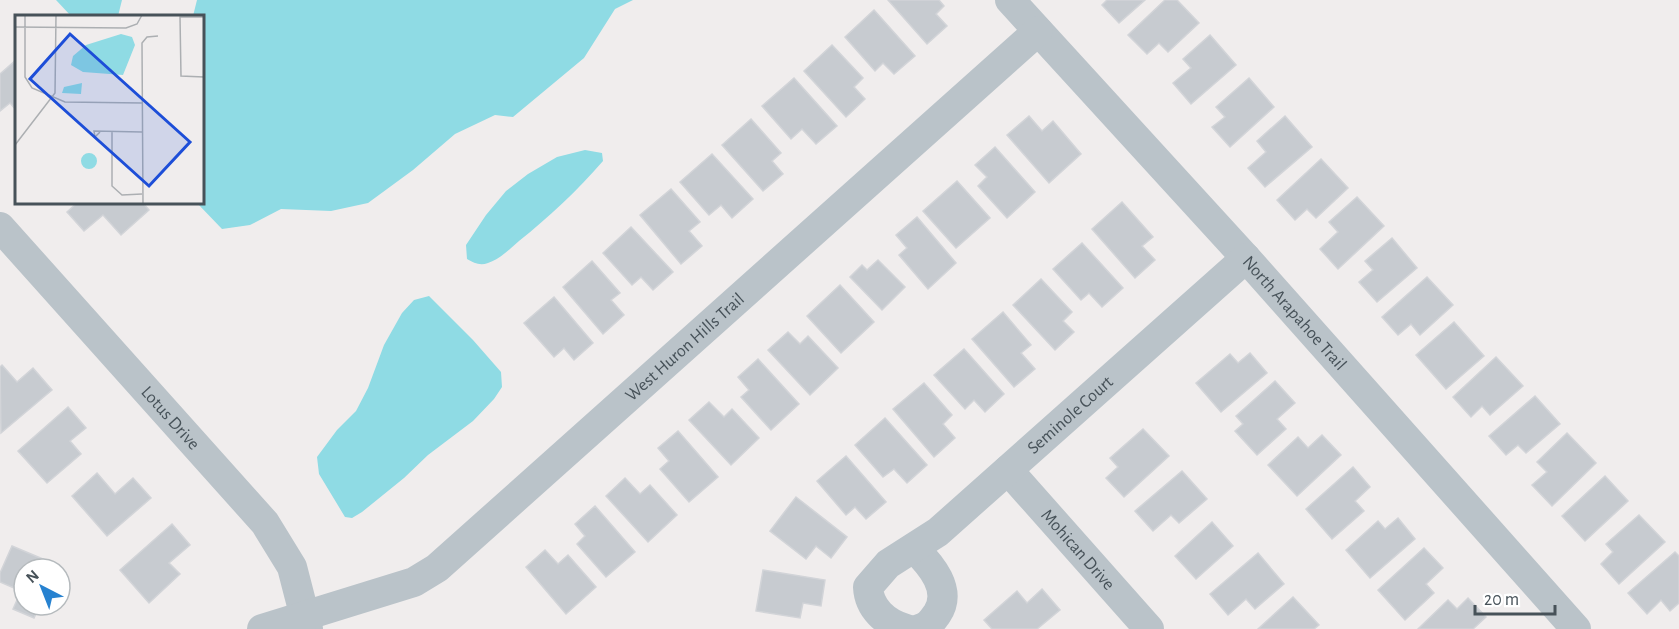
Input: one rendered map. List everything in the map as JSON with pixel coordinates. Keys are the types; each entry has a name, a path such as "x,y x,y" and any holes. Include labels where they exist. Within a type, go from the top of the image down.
{"street":[{"name":"North Arapahoe Trail","path":"1010,0 1245,258 1576,629"},
{"name":"West Huron Hills Trail","path":"262,629 306,623 414,582 437,568 1038,31"},
{"name":"Lotus Drive","path":"0,227 265,523 292,567 306,623"},
{"name":"Seminole Court","path":"906,629 876,612 868,599 868,586 888,564 938,532 1245,258"},
{"name":"Mohican Drive","path":"1008,470 1149,629"},
{"path":"914,548 927,560 938,577 943,591 940,608 929,626 919,629"}],"water":[{"path":"56,0 122,0 118,15 70,15"},
{"path":"197,0 633,0 615,9 584,58 513,117 495,115 455,134 413,170 368,203 331,211 281,209 250,225 222,229 198,204 204,204 204,15 193,15"},
{"path":"585,150 602,153 603,161 552,213 497,259 482,264 467,259 466,245 506,191 528,174 557,157"},
{"path":"429,296 501,372 502,387 473,421 428,455 362,512 352,518 345,517 319,474 317,457 337,430 356,411 368,388 384,345 402,313 414,300"}],"building":[{"path":"888,0 939,0 944,6 936,14 947,26 927,44"},
{"path":"1107,0 1145,0 1119,23 1102,5"},
{"path":"1165,0 1177,0 1199,23 1168,52 1159,43 1147,54 1128,35"},
{"path":"874,10 915,56 894,74 883,63 875,71 845,37"},
{"path":"1210,35 1236,65 1191,104 1173,83 1191,68 1183,59"},
{"path":"832,45 863,78 854,87 865,99 846,117 804,71"},
{"path":"15,61 15,109 10,103 0,111 0,74"},
{"path":"794,78 837,126 816,144 802,129 791,139 762,106"},
{"path":"1249,78 1274,107 1230,147 1212,127 1225,117 1216,107"},
{"path":"1029,116 1042,131 1053,121 1081,154 1049,183 1007,135"},
{"path":"1285,116 1312,147 1265,187 1248,168 1266,152 1257,141"},
{"path":"751,119 781,153 772,161 783,174 763,191 722,145"},
{"path":"995,147 1035,192 1007,218 978,186 987,177 975,165"},
{"path":"712,154 753,199 732,218 721,205 709,215 680,182"},
{"path":"1321,159 1348,188 1316,218 1307,209 1295,220 1277,200"},
{"path":"957,181 990,218 956,248 923,211"},
{"path":"671,189 700,222 689,231 702,246 681,264 640,215"},
{"path":"1357,197 1384,226 1338,269 1320,249 1338,232 1329,222"},
{"path":"1122,202 1153,237 1142,246 1155,260 1135,278 1092,229"},
{"path":"76,204 144,204 149,210 121,235 103,215 84,231 67,212"},
{"path":"917,217 956,263 928,289 899,255 907,248 896,235"},
{"path":"631,227 673,272 653,290 641,277 632,285 603,253"},
{"path":"1392,238 1417,268 1377,302 1359,282 1373,270 1365,261"},
{"path":"1082,243 1123,288 1102,307 1089,293 1081,300 1053,269"},
{"path":"878,260 905,287 882,310 850,277 862,265 867,270"},
{"path":"592,261 620,293 611,300 624,315 603,334 563,287"},
{"path":"1427,277 1453,305 1420,335 1411,324 1398,335 1382,317"},
{"path":"1041,279 1072,312 1063,321 1074,332 1055,350 1013,305"},
{"path":"840,285 874,322 841,353 807,316"},
{"path":"554,297 593,343 574,360 564,348 554,357 524,323"},
{"path":"1003,312 1031,345 1021,353 1035,369 1014,387 972,339"},
{"path":"1454,322 1484,356 1446,389 1416,355"},
{"path":"788,332 800,344 808,336 838,368 810,395 768,350"},
{"path":"964,349 1004,394 985,412 974,400 965,409 934,375"},
{"path":"1250,353 1267,373 1221,412 1196,383 1230,354 1238,363"},
{"path":"1496,357 1523,386 1490,415 1482,406 1471,417 1453,397"},
{"path":"758,359 799,404 771,430 741,397 749,390 738,377"},
{"path":"2,365 17,382 33,368 52,390 1,433 0,367"},
{"path":"1275,381 1295,403 1277,419 1286,429 1257,455 1235,431 1243,424 1236,416"},
{"path":"924,383 952,415 943,424 955,438 934,457 893,409"},
{"path":"1535,396 1560,424 1526,453 1518,445 1506,455 1489,436"},
{"path":"709,402 724,417 732,409 759,438 731,465 689,420"},
{"path":"68,407 86,428 70,441 81,454 47,483 18,451"},
{"path":"885,418 927,465 907,483 894,469 883,477 855,445"},
{"path":"1143,429 1169,456 1124,497 1106,478 1118,467 1110,458"},
{"path":"678,431 718,477 689,502 660,469 669,461 658,448"},
{"path":"1567,433 1596,463 1552,506 1532,485 1547,472 1537,462"},
{"path":"1322,435 1341,455 1297,496 1268,465 1298,437 1308,448"},
{"path":"846,456 886,502 866,519 855,507 846,515 817,481"},
{"path":"1353,467 1370,487 1355,501 1364,511 1332,539 1306,509"},
{"path":"1182,471 1207,499 1179,523 1171,515 1153,531 1135,511"},
{"path":"97,473 115,494 133,478 151,498 107,536 72,496"},
{"path":"1605,476 1628,501 1585,541 1562,516"},
{"path":"625,478 640,494 650,485 677,515 648,542 606,496"},
{"path":"796,497 847,537 831,558 816,546 806,559 770,531"},
{"path":"595,506 635,552 606,577 577,544 585,536 575,524"},
{"path":"1639,515 1665,542 1619,584 1601,564 1613,552 1606,544"},
{"path":"1398,518 1415,539 1370,578 1346,550 1378,521 1385,529"},
{"path":"1212,522 1233,546 1196,579 1175,556"},
{"path":"172,524 190,545 169,563 180,574 149,603 120,570"},
{"path":"12,546 38,557 12,557 12,587 0,582 0,573"},
{"path":"1424,548 1443,568 1426,584 1434,593 1405,620 1378,590"},
{"path":"545,550 558,564 568,555 596,587 566,614 526,567"},
{"path":"1675,552 1679,556 1679,603 1670,611 1661,600 1647,614 1628,593"},
{"path":"1258,553 1284,584 1255,609 1246,599 1228,615 1210,594"},
{"path":"763,570 825,580 821,606 803,603 800,618 756,611"},
{"path":"1042,589 1060,610 1037,629 992,629 984,620 1017,591 1027,603"},
{"path":"1293,597 1319,625 1314,629 1258,629"},
{"path":"1468,598 1486,617 1473,629 1418,629 1448,600 1457,609"}]}
